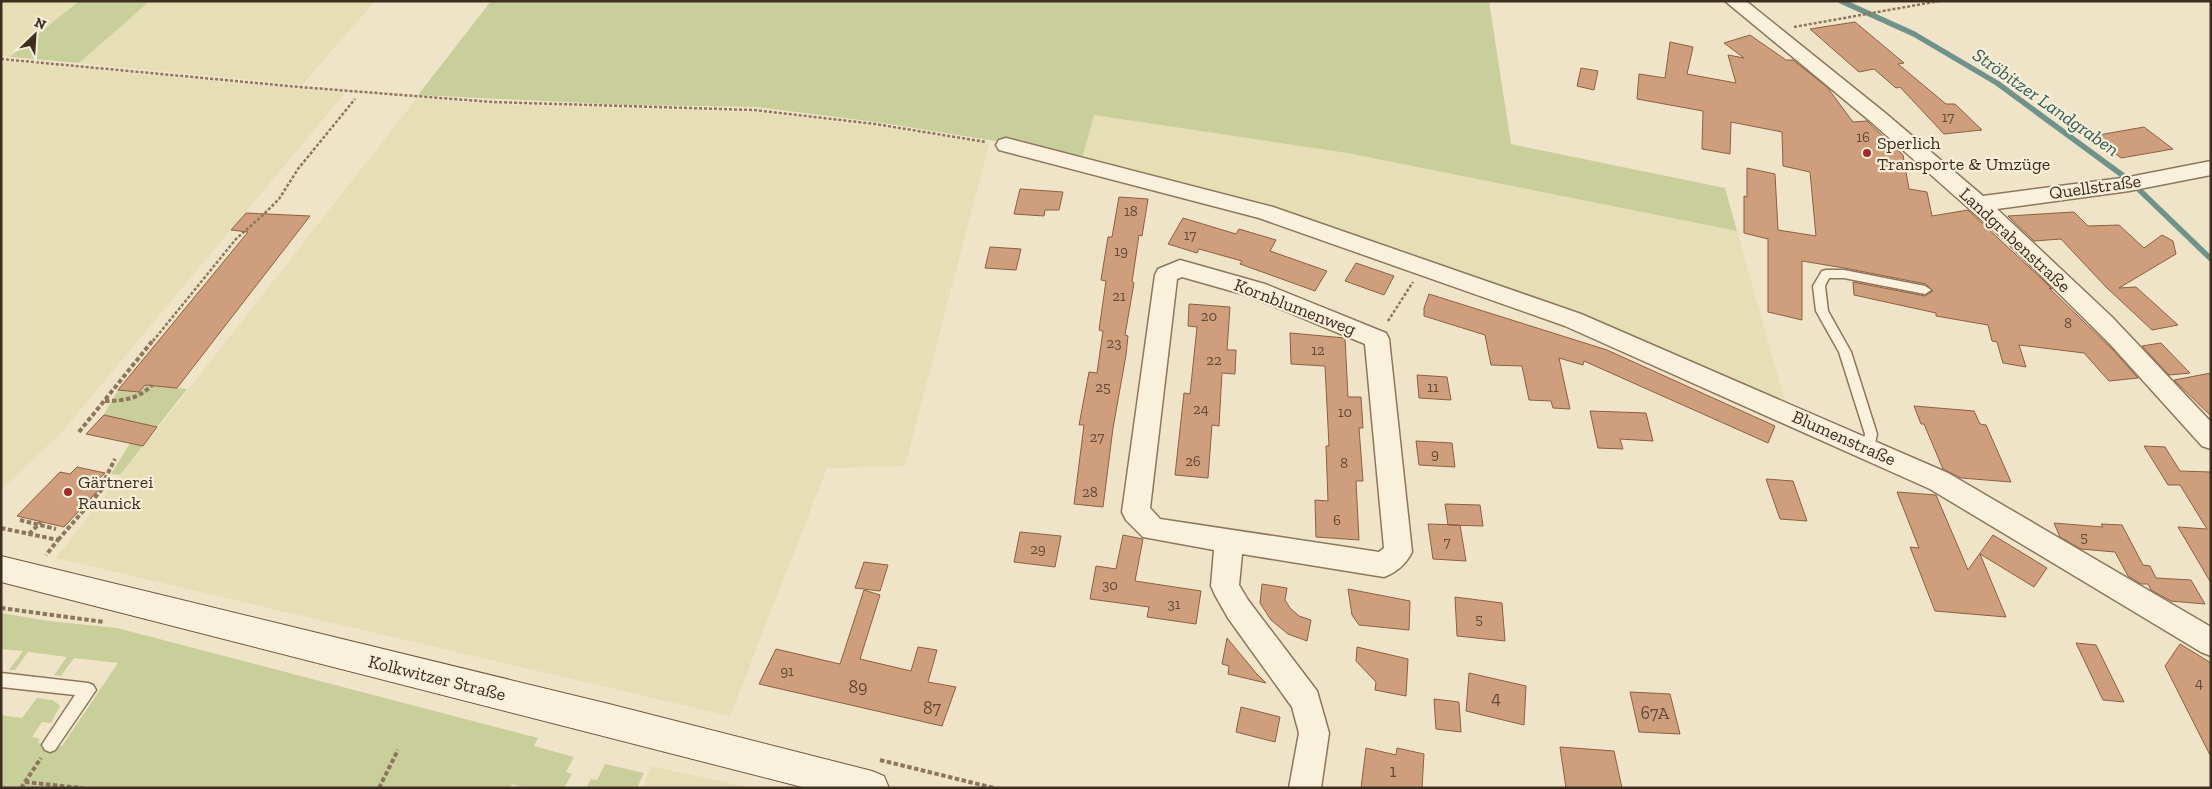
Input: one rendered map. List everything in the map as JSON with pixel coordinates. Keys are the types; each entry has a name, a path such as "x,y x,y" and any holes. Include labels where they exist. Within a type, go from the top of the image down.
{"main road":[{"name":"Kolkwitzer Straße","path":"1,569 609,720 872,788"}],"street":[{"name":"Landgrabenstraße","path":"1734,1 1815,64 1979,204 2104,323 2211,439"},
{"name":"Blumenstraße","path":"1006,145 1265,212 1573,320 1938,481 2211,642"},
{"name":"Quellstraße","path":"1979,204 2133,183 2211,168"},
{"name":"Kornblumenweg","path":"1180,268 1257,290 1377,339 1398,552 1384,566 1229,542 1153,529 1136,512 1166,275 1180,268"},
{"path":"1229,542 1226,586 1238,609 1306,701 1314,733 1305,788"}],"lane":[{"path":"1868,449 1871,434 1845,352 1822,311 1819,286 1826,274 1844,274 1925,290"},
{"path":"1,680 88,690 50,745"}],"path":[{"path":"1772,31 1939,1"},
{"path":"1,59 279,86 492,102 754,110 875,124 1006,145"},
{"path":"79,432 236,239 255,225 292,181 298,169 355,99"},
{"path":"1377,339 1422,268"},
{"path":"104,401 135,398 146,392 152,385"},
{"path":"46,556 110,480 105,479 115,459"},
{"path":"20,520 39,523 56,529"},
{"path":"29,534 39,523"},
{"path":"1,528 58,540"},
{"path":"1,608 51,616 109,622"},
{"path":"21,788 50,745"},
{"path":"379,788 398,750"},
{"path":"25,782 82,788"}],"shaded area":[{"path":"1,1 79,1 10,57 1,56"},
{"path":"150,1 375,1 302,85 79,63"},
{"path":"1,61 345,93 60,434 1,490"},
{"path":"417,98 491,104 754,112 874,126 989,144 905,466 827,468 730,716 56,558"},
{"path":"1094,115 1347,153 1737,231 1786,405 1425,260 1082,159"},
{"path":"651,766 751,788 642,788"}],"green space":[{"path":"79,1 150,1 79,63 10,57"},
{"path":"491,1 1489,1 1511,144 1725,188 1737,231 1347,153 1094,115 1082,159 1001,142 876,122 756,107 627,105 418,95"},
{"path":"145,385 187,389 157,427 103,416 118,390 139,392"},
{"path":"130,443 143,446 120,475 111,474"},
{"path":"1,613 49,621 117,628 538,738 534,746 574,757 566,772 572,774 564,788 526,788 512,784 510,788 1,788 1,715 22,718 37,698 53,700 60,706 51,723 42,722 32,737 40,739 38,743 62,746 118,663 74,658 61,676 54,675 67,657 28,652 15,670 9,670 23,651 1,649"},
{"path":"605,764 644,773 637,788 586,788 591,779 597,780"}],"building":[{"path":"1855,22 1904,63 1898,64 1946,104 1955,104 1982,130 1944,134 1900,87 1896,88 1874,69 1859,72 1810,29"},
{"path":"1750,35 1786,60 1793,60 1827,87 1853,122 1867,121 1903,155 1909,189 1927,192 1932,216 1968,210 2045,282 2113,350 2138,378 2109,381 2084,353 2019,345 2026,367 2003,363 1997,342 1992,341 1988,325 1936,316 1936,313 1854,295 1853,282 1925,296 1933,291 1926,284 1844,268 1802,261 1802,320 1768,312 1768,239 1744,233 1744,196 1747,197 1747,168 1775,174 1778,230 1816,236 1810,172 1783,166 1782,132 1731,122 1730,154 1702,149 1703,111 1637,99 1639,74 1665,78 1670,42 1693,47 1687,74 1736,83 1728,55 1744,58 1724,43"},
{"path":"1581,68 1598,71 1594,90 1577,86"},
{"path":"2144,127 2173,149 2121,158 2093,136"},
{"path":"1020,189 1063,192 1059,210 1045,210 1044,216 1014,214"},
{"path":"1119,197 1148,199 1142,236 1139,235 1132,282 1134,283 1125,335 1128,336 1126,355 1113,428 1103,507 1074,504 1084,425 1079,425 1089,372 1097,373 1103,331 1099,330 1106,281 1101,280 1108,237 1112,237"},
{"path":"2074,212 2088,226 2119,225 2144,248 2162,235 2173,241 2176,254 2119,288 2136,287 2178,325 2152,330 2106,287 2061,239 2034,241 2008,216"},
{"path":"246,213 310,216 177,388 145,385 139,392 118,390 248,232 231,230"},
{"path":"1183,218 1236,234 1239,229 1276,240 1270,251 1327,271 1315,291 1240,264 1242,261 1199,249 1197,253 1168,244"},
{"path":"990,247 1021,249 1016,270 985,268"},
{"path":"1356,263 1394,276 1384,295 1345,281"},
{"path":"1429,294 1607,350 1775,426 1768,443 1584,361 1583,365 1559,358 1570,409 1553,408 1551,401 1529,400 1522,366 1491,365 1485,335 1424,316 1424,308"},
{"path":"1189,304 1230,307 1227,350 1236,350 1235,374 1222,373 1219,426 1212,425 1208,478 1175,475 1184,393 1190,394 1197,327 1188,326"},
{"path":"1290,333 1345,338 1348,397 1361,397 1363,428 1359,428 1363,481 1356,481 1359,540 1316,537 1315,500 1328,501 1326,446 1329,446 1325,366 1291,364"},
{"path":"2161,343 2190,373 2169,375 2142,346"},
{"path":"2211,373 2211,416 2174,380"},
{"path":"1417,375 1447,377 1451,400 1419,398"},
{"path":"1914,406 1974,411 1980,424 1986,425 2011,482 1961,478 1943,469 1924,424 1921,424"},
{"path":"1590,411 1646,413 1653,441 1620,439 1623,449 1598,448"},
{"path":"104,415 157,427 143,446 86,434"},
{"path":"1416,441 1452,443 1455,467 1419,465"},
{"path":"2144,446 2165,447 2180,471 2211,472 2211,583 2178,527 2207,529 2180,485 2168,485"},
{"name":"Gärtnerei Raunick","path":"77,467 105,473 98,480 106,482 64,527 17,516 60,472 70,474"},
{"path":"1766,479 1793,481 1807,521 1780,519"},
{"path":"1897,492 1936,495 1968,570 1993,535 2047,568 2034,587 1980,554 2006,617 1935,611 1910,547 1919,548"},
{"path":"1445,504 1480,505 1483,526 1448,525"},
{"path":"2054,523 2103,527 2101,524 2122,525 2143,565 2150,566 2156,578 2191,580 2205,604 2171,601 2151,590 2148,584 2141,584 2128,576 2115,552 2081,549 2060,537"},
{"path":"1428,524 1460,525 1466,561 1433,559"},
{"path":"1020,532 1061,536 1055,567 1014,562"},
{"path":"1123,535 1143,539 1135,581 1201,591 1196,624 1147,617 1149,607 1090,599 1096,566 1116,569"},
{"path":"864,562 888,565 880,591 855,588"},
{"path":"1262,584 1287,588 1285,600 1290,608 1299,616 1311,620 1307,641 1288,634 1271,620 1260,603"},
{"path":"1348,589 1410,601 1409,630 1359,625 1352,615"},
{"path":"864,590 880,595 860,659 911,671 918,647 937,650 928,682 956,687 942,726 759,684 776,649 840,664"},
{"path":"1455,597 1502,603 1505,641 1457,636"},
{"path":"1227,638 1266,683 1228,674 1229,666 1222,664"},
{"path":"2076,643 2096,645 2124,702 2103,700"},
{"path":"2180,644 2211,663 2211,757 2165,666"},
{"path":"1357,647 1408,659 1406,696 1375,690 1376,682 1356,661"},
{"path":"1469,673 1526,686 1524,725 1466,711"},
{"path":"1630,692 1670,694 1680,734 1639,732"},
{"path":"1434,699 1459,702 1461,732 1436,729"},
{"path":"1241,707 1280,717 1275,742 1236,732"},
{"path":"1560,747 1614,751 1622,788 1566,788"},
{"path":"1366,748 1396,755 1397,748 1424,754 1422,788 1361,788"}],"waterway":[{"name":"Ströbitzer Landgraben","path":"1841,1 1914,34 1997,83 2129,180 2211,259"}],"place":[{"name":"Sperlich Transporte & Umzüge","path":"1867,153"},
{"name":"Gärtnerei Raunick","path":"68,492"}]}
